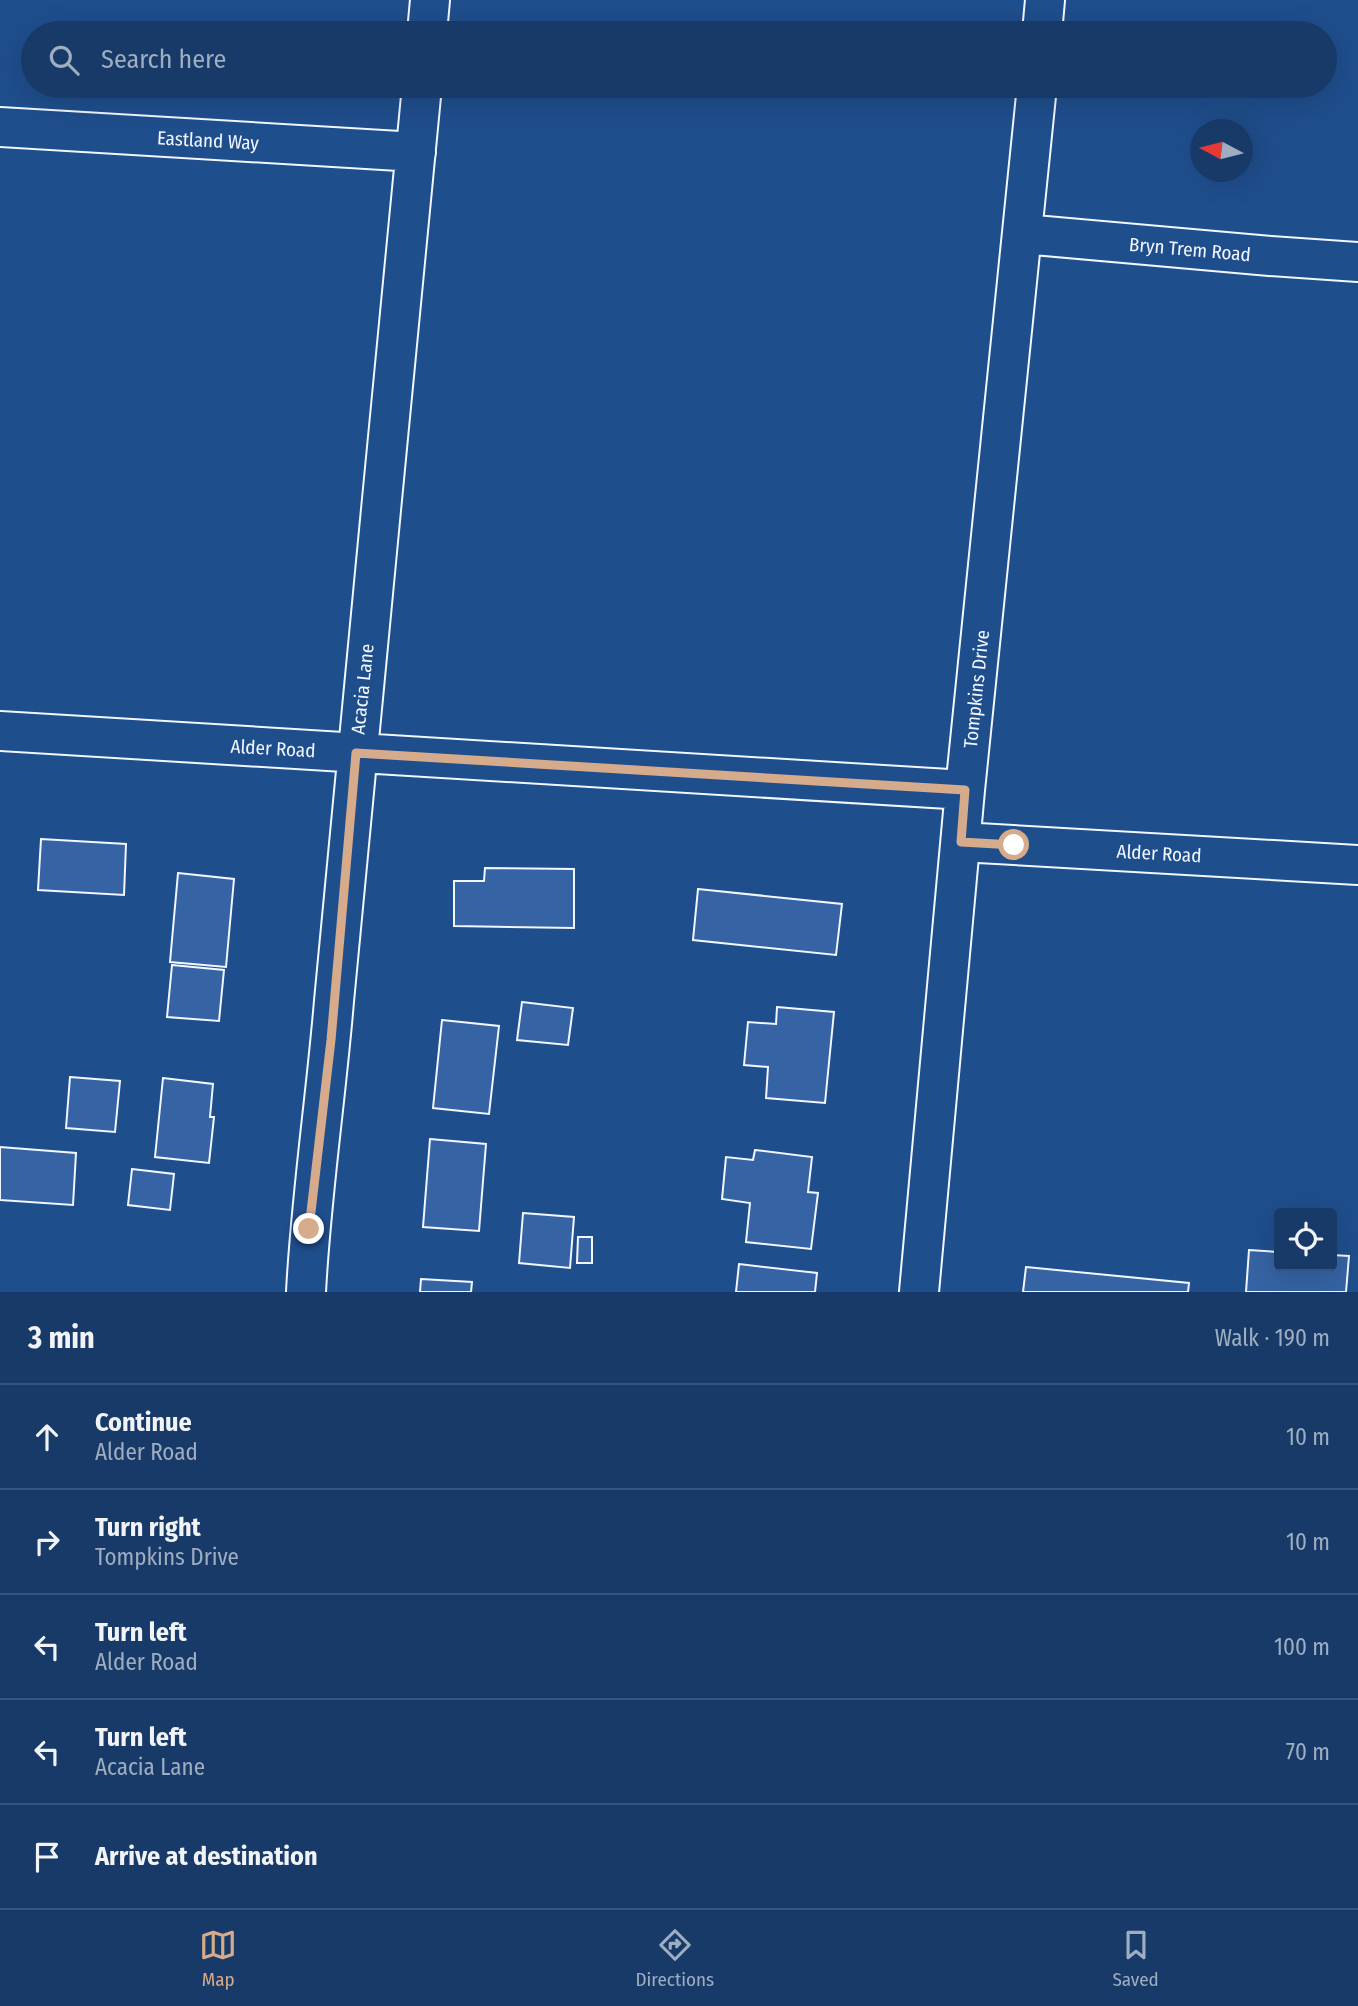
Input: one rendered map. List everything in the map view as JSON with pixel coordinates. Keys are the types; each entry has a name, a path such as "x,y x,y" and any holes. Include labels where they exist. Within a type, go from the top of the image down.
{"street":[{"path":"428,21 430,0"},
{"path":"1043,21 1045,0"},
{"name":"Acacia Lane","path":"306,1292 309,1229 331,1040 356,753 421,98"},
{"name":"Tompkins Drive","path":"919,1292 965,790 1036,98"},
{"name":"Eastland Way","path":"0,127 416,152"},
{"name":"Bryn Trem Road","path":"1023,234 1358,262"},
{"name":"Alder Road","path":"0,732 965,790"},
{"name":"Alder Road","path":"961,842 1358,864"}],"building":[{"path":"41,839 126,844 124,895 38,890"},
{"path":"485,868 574,869 574,928 454,926 454,881 484,881"},
{"path":"178,873 234,879 226,967 170,962"},
{"path":"698,889 842,904 836,955 693,940"},
{"path":"172,965 224,970 219,1021 167,1017"},
{"path":"522,1002 573,1008 568,1045 517,1040"},
{"path":"777,1007 834,1012 825,1103 766,1098 768,1067 744,1065 748,1022 776,1024"},
{"path":"442,1020 499,1026 489,1114 433,1108"},
{"path":"70,1077 120,1081 115,1132 66,1128"},
{"path":"163,1078 213,1084 210,1117 214,1117 209,1163 155,1157"},
{"path":"430,1139 486,1144 479,1231 423,1227"},
{"path":"0,1147 76,1153 73,1205 0,1200"},
{"path":"755,1150 812,1157 808,1192 818,1193 811,1249 746,1242 750,1203 722,1199 726,1157 753,1160"},
{"path":"132,1169 174,1174 170,1210 128,1205"},
{"path":"523,1213 574,1217 570,1268 519,1263"},
{"path":"578,1237 592,1237 592,1263 577,1263"},
{"path":"1249,1250 1274,1252 1274,1271 1337,1271 1337,1255 1349,1256 1346,1292 1246,1292"},
{"path":"739,1264 817,1273 815,1292 736,1292"},
{"path":"1026,1267 1189,1283 1188,1292 1023,1292"},
{"path":"421,1279 472,1282 471,1292 420,1292"}],"route":[{"path":"309,1229 331,1040 356,753 965,790 961,842 1014,845"}]}
